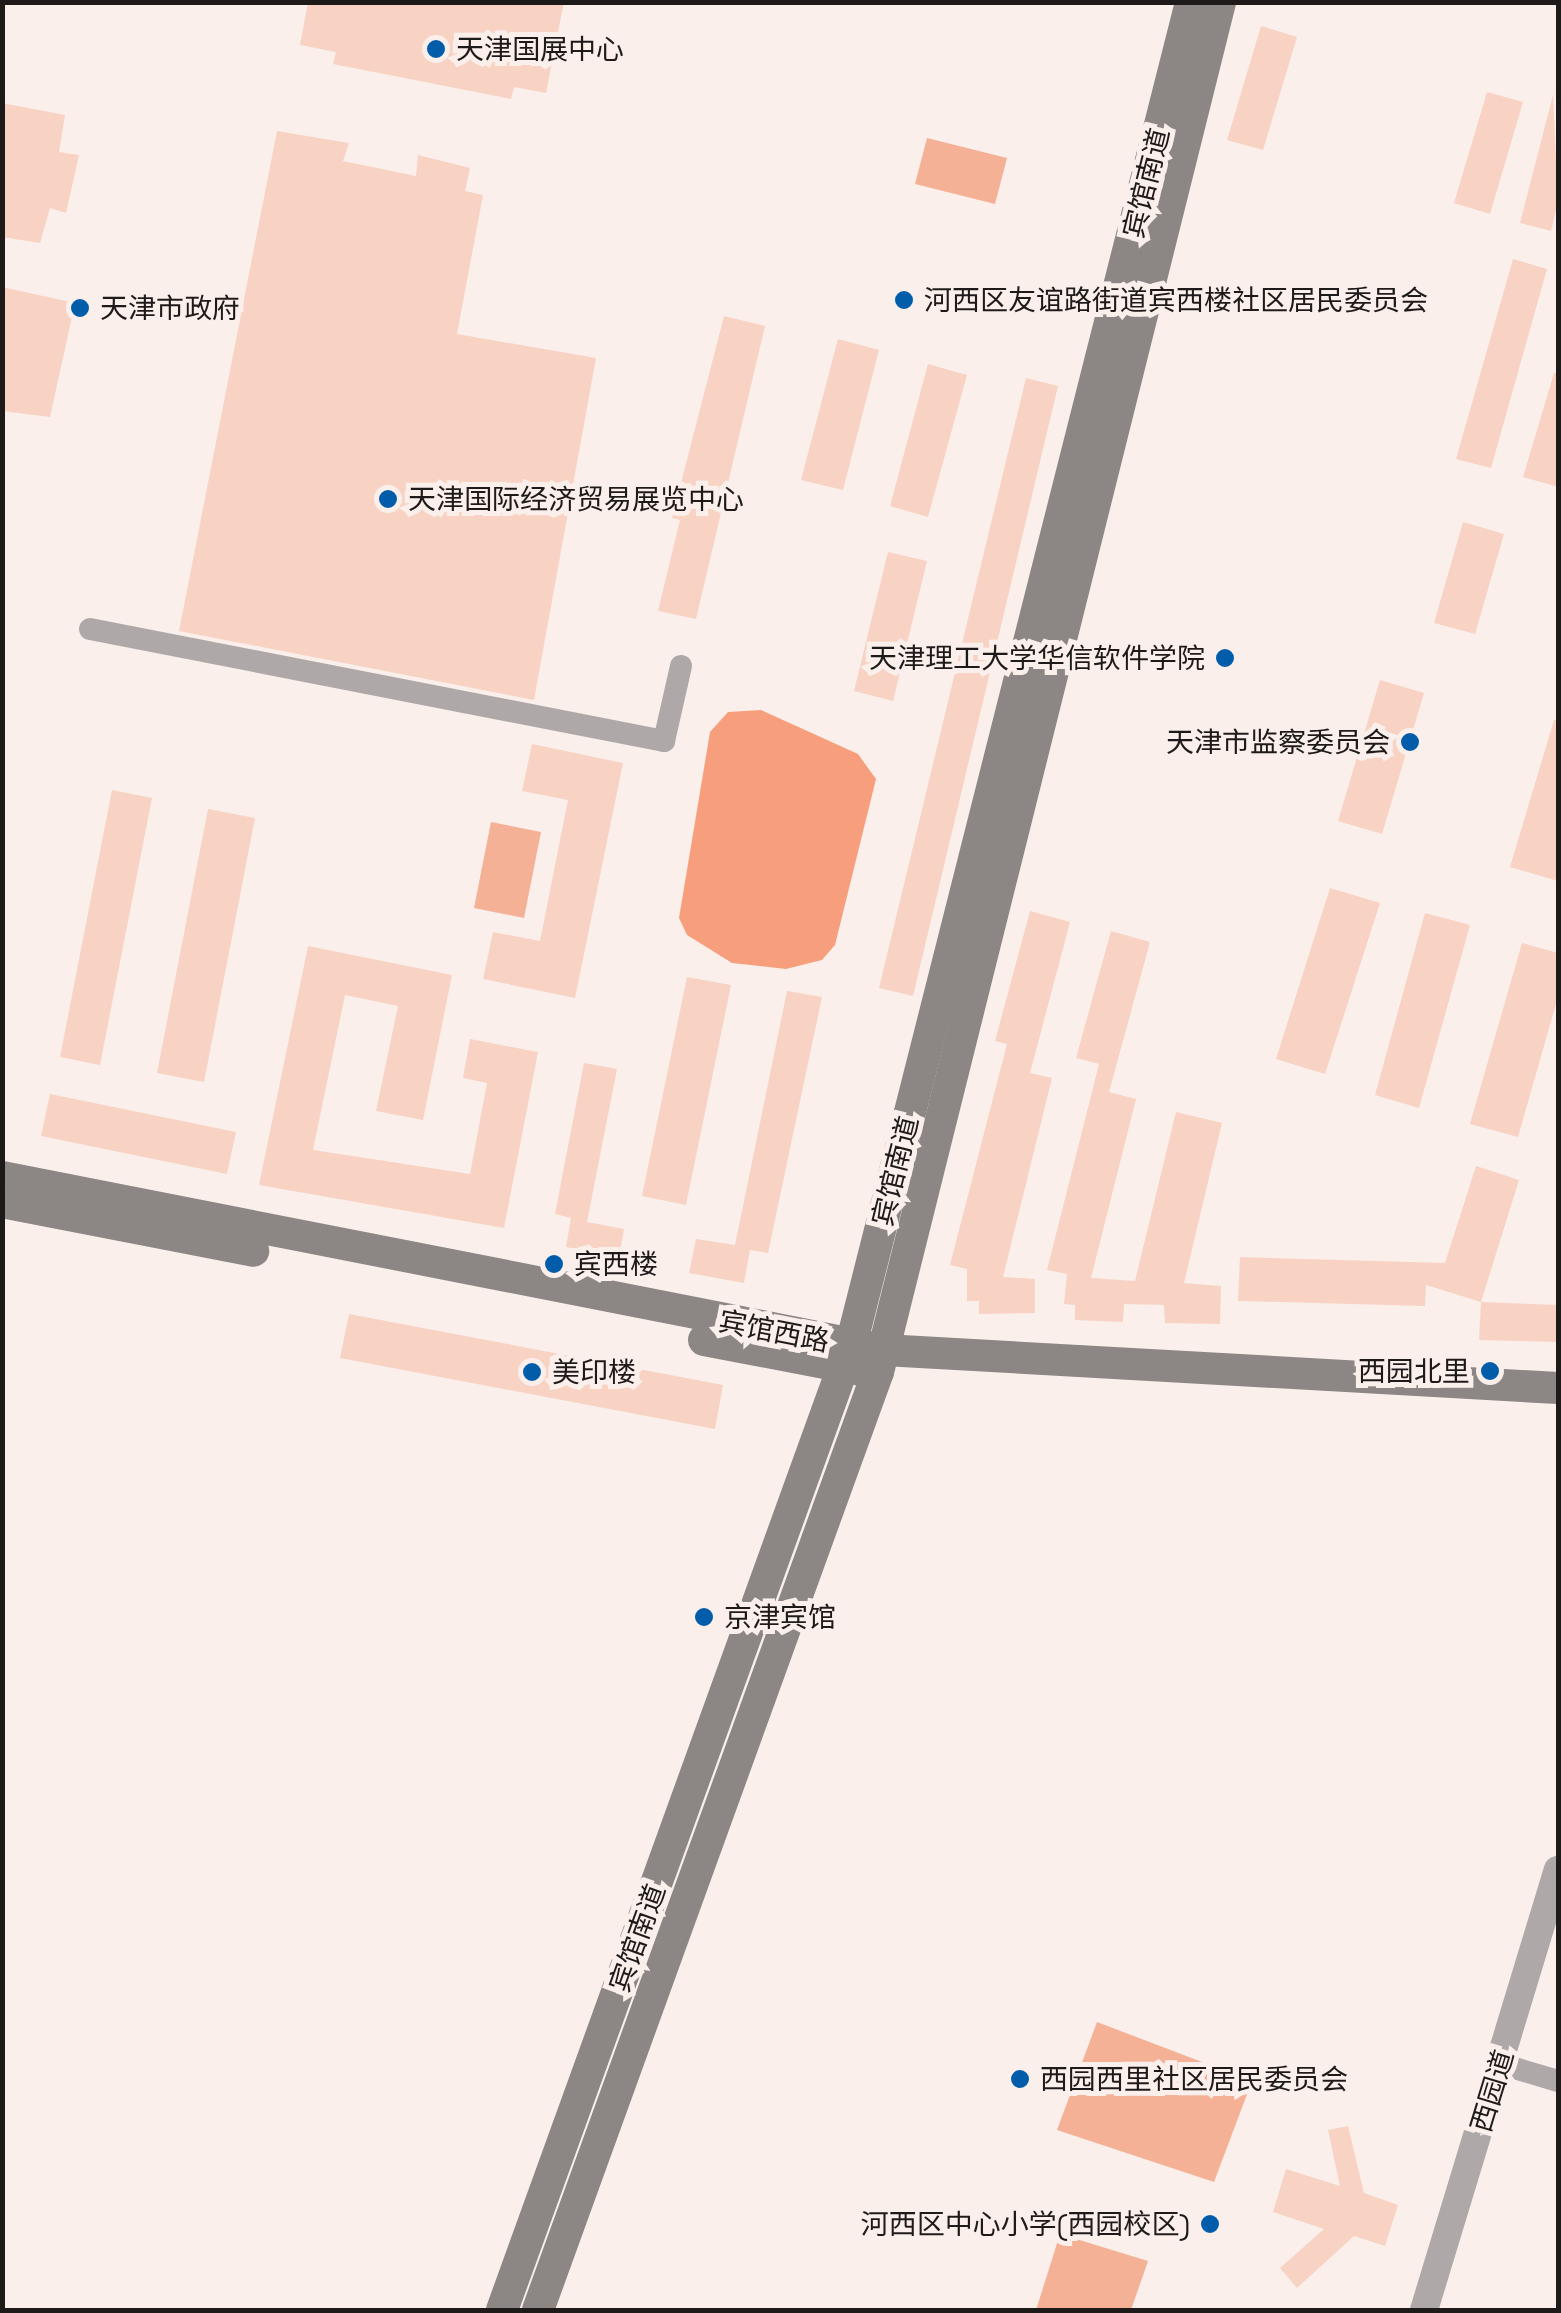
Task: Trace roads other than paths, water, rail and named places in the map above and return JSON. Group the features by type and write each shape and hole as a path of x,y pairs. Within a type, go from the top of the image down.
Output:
{"main road":[{"name":"宾馆南道","path":"502,2310 848,1357 1192,2"},
{"name":"宾馆南道","path":"538,2310 881,1361 1220,2"},
{"name":"宾馆西路","path":"2,1177 848,1357"},
{"name":"宾馆西路","path":"2,1202 848,1357 1558,1408"},
{"name":"宾馆西路","path":"881,1361 1558,1388"}],"street":[{"path":"90,630 664,741 682,666"},
{"name":"西园道","path":"1441,2310 1558,1870"},
{"name":"西园道","path":"1424,2310 1558,1925"},
{"path":"1508,2065 1558,2080"}],"place":[{"name":"天津国展中心","path":"436,49"},
{"name":"河西区友谊路街道宾西楼社区居民委员会","path":"904,300"},
{"name":"天津市政府","path":"80,308"},
{"name":"天津国际经济贸易展览中心","path":"388,499"},
{"name":"天津理工大学华信软件学院","path":"1225,658"},
{"name":"天津市监察委员会","path":"1410,742"},
{"name":"宾西楼","path":"554,1264"},
{"name":"西园北里","path":"1490,1371"},
{"name":"美印楼","path":"532,1372"},
{"name":"京津宾馆","path":"704,1617"},
{"name":"西园西里社区居民委员会","path":"1020,2079"},
{"name":"河西区中心小学(西园校区)","path":"1210,2224"}]}
